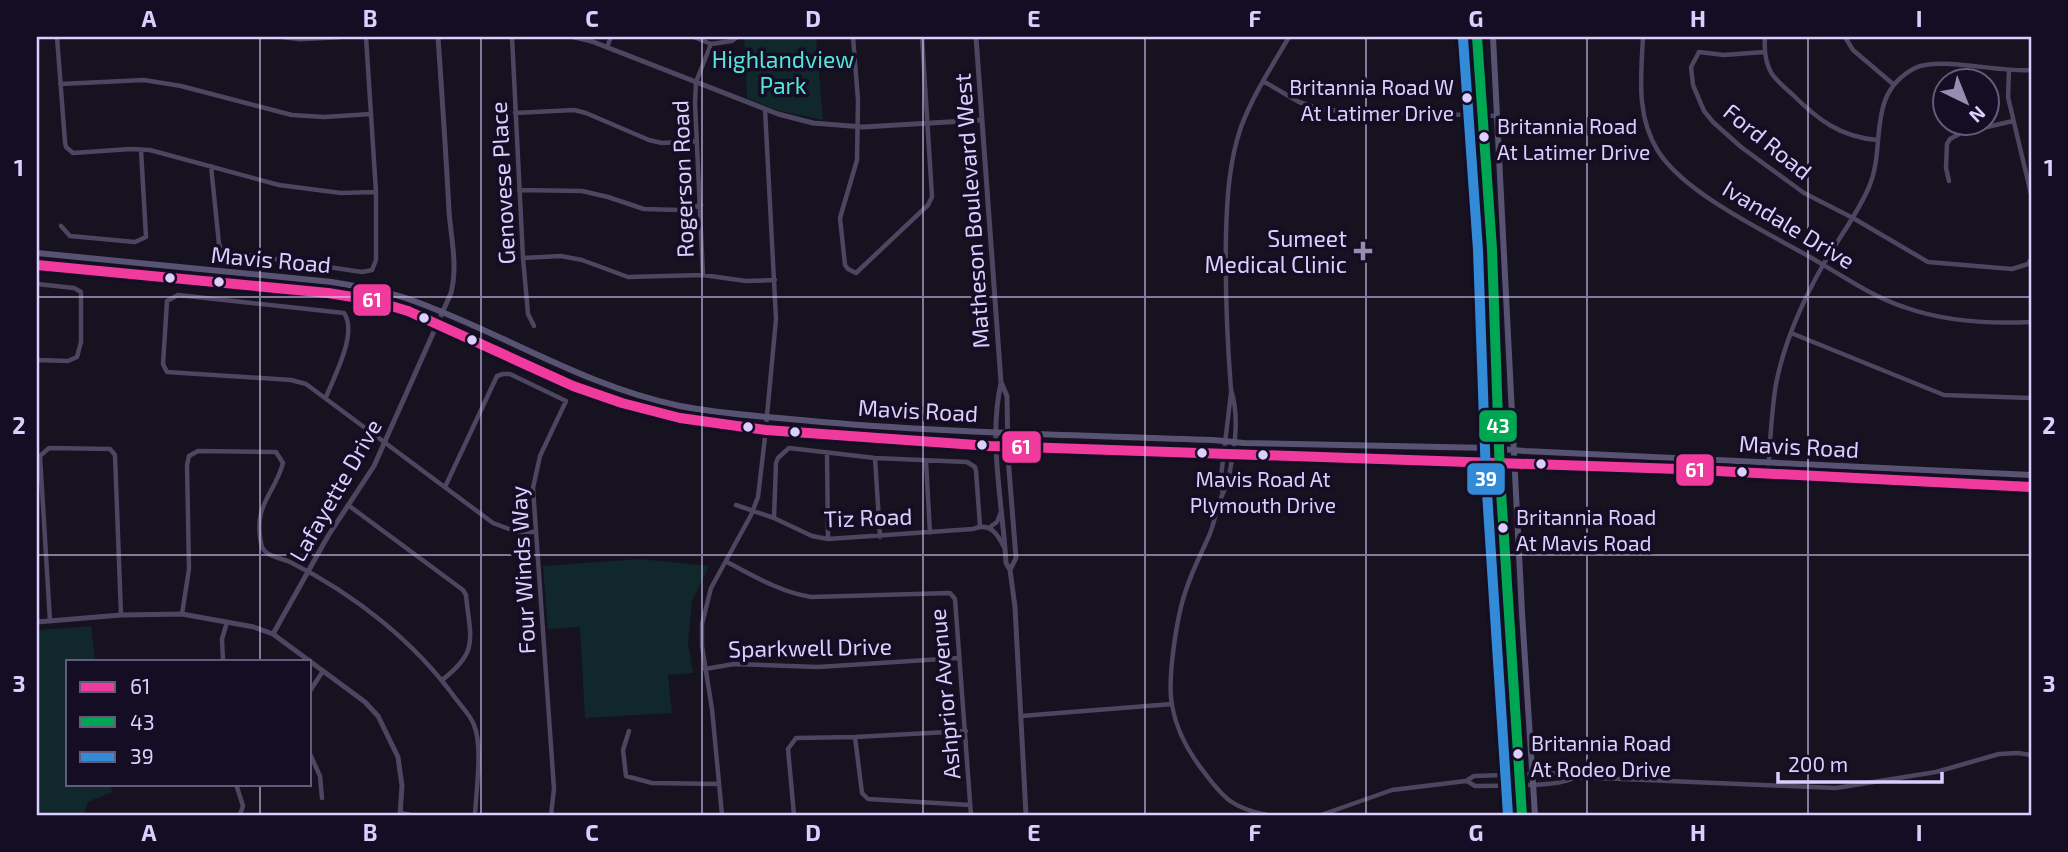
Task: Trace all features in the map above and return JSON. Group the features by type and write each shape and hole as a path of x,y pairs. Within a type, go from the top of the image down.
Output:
{"main road":[{"path":"1477,37 1492,249 1499,463 1526,784 1535,815"},
{"path":"1493,37 1515,464 1526,774 1521,815"},
{"name":"Mavis Road","path":"37,253 332,282 375,289 413,300 581,376 623,391 681,406 767,417 1008,434 1499,449 2031,475"},
{"name":"Mavis Road","path":"37,265 328,293 370,300 439,323 573,386 622,404 680,418 766,430 998,446 1678,469 1989,487 2031,487"},
{"path":"1362,458 1364,444"}],"street":[{"path":"57,37 65,142 71,152 141,150 163,153 293,187 341,193 376,191"},
{"path":"284,37 339,37"},
{"path":"211,166 220,249 225,252 369,272 376,260 376,191 366,37"},
{"name":"Lafayette Drive","path":"273,634 307,572 374,466 451,293 455,271 438,37"},
{"name":"Genovese Place","path":"512,37 523,258 528,314 534,326"},
{"path":"574,37 607,47 765,109 813,123 858,127 982,120"},
{"path":"607,47 611,37"},
{"path":"694,37 711,44 732,41 737,37"},
{"path":"853,37 858,127 856,168 840,222 845,265 856,273 931,201 922,37"},
{"name":"Matheson Boulevard West","path":"976,37 1001,382 997,401 1001,510 1006,563 1010,570 1026,815"},
{"path":"1222,492 1220,485 1231,390 1225,280 1228,187 1240,131 1263,81 1289,37"},
{"name":"Ivandale Drive","path":"1643,37 1641,106 1654,144 1671,169 1689,185 1842,277 1905,308 1942,317 2031,322"},
{"path":"1765,37 1764,52 1772,73 1822,121 1852,136 1877,140"},
{"path":"1845,37 1853,50 1893,84"},
{"path":"696,82 711,44"},
{"name":"Ford Road","path":"1764,52 1724,55 1699,52 1691,67 1697,99 1713,122 1773,172 1804,193 1853,218"},
{"path":"1768,475 1776,384 1791,333 1823,265 1870,185 1885,99 1893,84 1917,67 1938,63 2009,71 2031,70"},
{"path":"2009,71 2008,97 2031,194"},
{"path":"60,84 144,80 181,86 292,115 324,117 371,114"},
{"path":"1263,81 1299,102 1324,110 1497,116"},
{"name":"Rogerson Road","path":"696,82 703,275"},
{"path":"722,815 702,624 711,588 727,562 758,497 776,319 765,109"},
{"path":"515,113 574,110 649,140 662,143 697,141"},
{"path":"1949,181 1946,160 1950,139 1961,133 2014,121"},
{"path":"61,226 70,236 135,242 146,237 141,150"},
{"path":"519,191 582,191 644,209 679,210 702,205"},
{"path":"1853,218 1928,262 2012,269 2028,264 2031,259"},
{"path":"523,258 561,256 582,260 628,277 703,275 746,281 775,280"},
{"path":"37,284 74,288 81,292 77,357 68,361 37,360"},
{"path":"326,397 345,351 348,321 344,313 178,295 167,301 163,364 167,372 296,381 313,387 326,397 385,442 501,527 535,532"},
{"path":"1791,333 1944,395 2031,398"},
{"name":"Four Winds Way","path":"445,486 497,376 510,374 566,401 540,456 534,477 535,532 554,789 551,815"},
{"name":"Matheson Boulevard West","path":"1001,382 1007,396 1016,558 1010,570"},
{"path":"1231,390 1236,404 1227,486 1222,492 1211,533 1190,578 1178,616 1172,704 1179,729 1197,763 1223,797 1246,811 1267,815"},
{"path":"50,621 40,456 49,448 110,449 115,454 121,615"},
{"path":"774,518 778,458 789,448 875,458 967,462 975,467 980,526"},
{"path":"182,614 189,569 189,456 198,451 276,452 283,463 262,504 259,529 261,545 268,555 307,572 398,633 442,680 474,724 476,732 478,763 475,815"},
{"path":"827,453 828,539"},
{"path":"875,458 880,537"},
{"path":"926,461 930,533"},
{"path":"348,505 463,590 466,595 469,652 460,667 442,680"},
{"name":"Tiz Road","path":"736,505 774,518 811,536 828,539 990,527"},
{"path":"1001,510 997,522 990,527 998,534 1005,549"},
{"name":"Ashprior Avenue","path":"727,562 775,587 811,597 950,593 955,599 971,815"},
{"path":"37,622 121,615 182,614 254,627 273,634 308,660"},
{"path":"223,660 222,639 227,622"},
{"name":"Sparkwell Drive","path":"705,669 734,664 818,667 958,658"},
{"path":"312,663 365,702 378,716 389,734 401,771 400,814 411,815"},
{"path":"312,688 323,671"},
{"path":"1021,716 1172,704"},
{"path":"629,731 623,750 626,776 652,783 719,784"},
{"path":"794,815 788,749 792,742 801,737 966,731"},
{"path":"855,737 862,793 868,799 971,805"},
{"path":"1321,815 1392,790 1466,781 1474,776 1566,773 1575,777 1836,788 1936,772 1999,754 2018,752 2031,755"},
{"path":"312,758 320,776 322,798"},
{"path":"1466,781 1475,786 1568,782 1575,777"},
{"path":"237,786 243,806 240,815"}],"green space":[{"name":"Highlandview Park","path":"744,37 816,37 823,120 780,111 747,98"},
{"path":"640,559 709,566 692,601 688,643 693,673 668,675 672,713 585,718 580,627 548,629 543,566"},
{"path":"91,626 95,660 66,660 66,786 110,786 112,792 88,802 84,815 37,815 37,630"}],"transit line":[{"name":"43","path":"1477,37 1492,249 1500,476 1522,815"},
{"name":"39","path":"1463,38 1478,250 1486,477 1508,815"},
{"name":"61","path":"37,265 328,293 371,300 408,311 573,386 622,403 680,418 766,430 990,446 1678,469 2031,487"}],"place":[{"name":"Britannia Road W At Latimer Drive","path":"1467,98"},
{"name":"Britannia Road At Latimer Drive","path":"1484,137"},
{"name":"Sumeet Medical Clinic","path":"1363,251"},
{"name":"Mavis Road At Plymouth Drive","path":"1263,455"},
{"name":"Britannia Road At Mavis Road","path":"1503,528"},
{"name":"Britannia Road At Rodeo Drive","path":"1518,754"}]}
